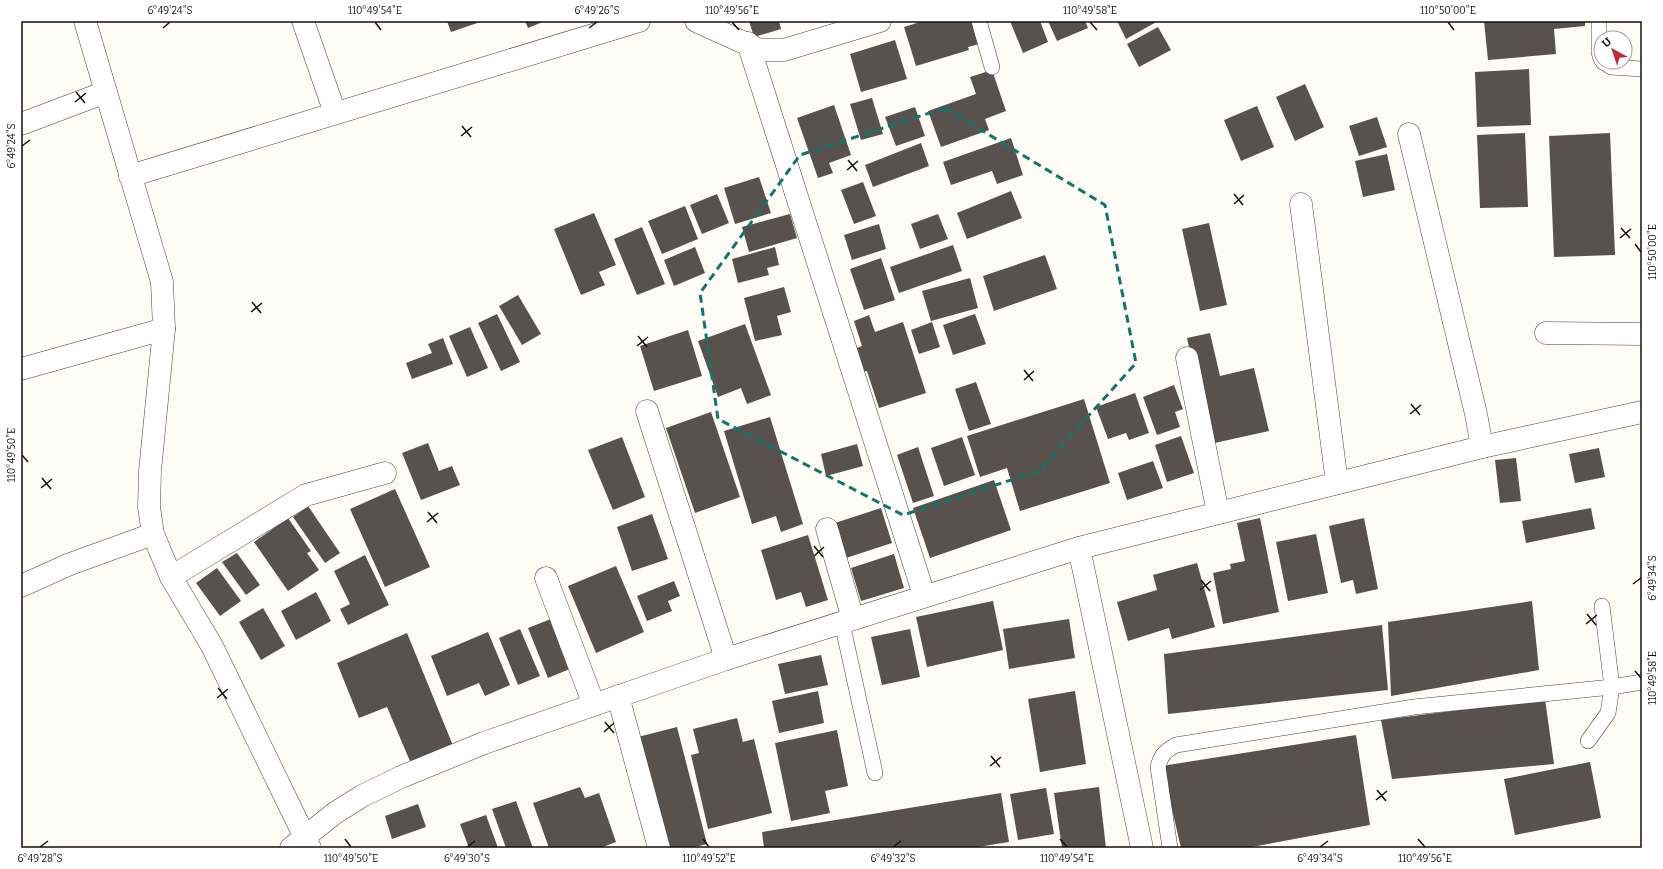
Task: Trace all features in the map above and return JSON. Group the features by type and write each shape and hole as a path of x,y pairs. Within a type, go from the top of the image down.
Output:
{"street":[{"path":"85,21 162,282 164,329 150,471 149,507 153,534 171,577 212,646 302,844 335,813 362,796 401,777 484,743 726,658 847,621 924,595 1079,548 1218,513 1336,474 1482,447 1642,412"},
{"path":"303,21 335,113"},
{"path":"130,176 639,21"},
{"path":"696,21 754,46 784,50 880,21"},
{"path":"754,46 924,595"},
{"path":"21,124 106,92"},
{"path":"1409,134 1476,414 1482,447"},
{"path":"1301,204 1336,474"},
{"path":"21,369 164,329"},
{"path":"1546,332 1642,334"},
{"path":"1187,358 1218,513"},
{"path":"647,411 726,658"},
{"path":"171,577 306,495 385,473"},
{"path":"827,529 847,621"},
{"path":"21,586 70,564 153,534"},
{"path":"1079,548 1142,848"},
{"path":"546,578 594,705"},
{"path":"618,696 659,848"}],"lane":[{"path":"979,21 992,67"},
{"path":"1588,741 1608,714 1612,687 1602,606"},
{"path":"847,621 875,774"},
{"path":"1170,848 1158,767 1161,756 1166,750 1176,745 1414,707 1612,687 1642,682"}],"highlighted area":[{"path":"945,108 1105,205 1136,363 1039,471 903,515 718,419 700,293 800,155"}],"building":[{"path":"447,21 483,21 451,32"},
{"path":"525,21 545,21 528,28"},
{"path":"749,21 779,21 781,29 754,37"},
{"path":"923,21 976,21 983,43 968,47 969,50 916,66 904,27"},
{"path":"1010,21 1040,21 1048,42 1023,53"},
{"path":"1048,21 1085,21 1088,28 1057,41"},
{"path":"1117,21 1158,21 1126,39"},
{"path":"1484,21 1585,21 1585,26 1554,29 1556,54 1488,60"},
{"path":"1158,27 1171,50 1139,67 1127,44"},
{"path":"895,40 907,79 861,92 850,54"},
{"path":"1529,69 1531,125 1477,127 1475,72"},
{"path":"992,70 1006,111 985,119 989,130 941,147 928,111 976,94 970,77"},
{"path":"1305,84 1324,127 1295,141 1276,97"},
{"path":"872,98 883,134 861,140 850,104"},
{"path":"834,105 851,155 829,163 833,173 818,178 797,118"},
{"path":"1257,106 1274,147 1241,161 1224,120"},
{"path":"915,107 925,136 896,146 885,117"},
{"path":"1377,117 1387,147 1359,156 1349,126"},
{"path":"1525,133 1528,207 1480,208 1477,135"},
{"path":"1610,133 1615,255 1554,257 1549,136"},
{"path":"1011,138 1023,175 997,184 992,171 951,185 943,162"},
{"path":"921,143 929,166 873,187 865,165"},
{"path":"1387,154 1395,190 1363,197 1355,161"},
{"path":"759,177 771,213 735,224 724,188"},
{"path":"863,182 876,216 854,224 841,190"},
{"path":"1011,191 1022,218 967,239 957,213"},
{"path":"717,194 729,223 702,234 690,205"},
{"path":"685,206 698,239 662,254 648,221"},
{"path":"594,213 616,265 599,272 605,285 581,295 554,229"},
{"path":"790,214 797,238 749,252 742,227"},
{"path":"938,214 948,239 920,249 911,224"},
{"path":"1209,223 1227,305 1200,311 1182,229"},
{"path":"879,224 886,249 852,260 844,235"},
{"path":"642,227 665,284 637,295 614,239"},
{"path":"953,245 962,271 899,293 890,267"},
{"path":"695,247 705,273 674,286 664,260"},
{"path":"775,247 779,265 767,268 769,275 738,283 732,259"},
{"path":"1045,255 1057,289 994,311 983,276"},
{"path":"881,258 895,300 864,310 850,269"},
{"path":"970,278 978,308 931,321 922,291"},
{"path":"784,287 791,312 777,316 782,335 755,341 744,298"},
{"path":"518,295 541,334 522,345 499,306"},
{"path":"497,314 520,362 501,371 478,323"},
{"path":"975,314 986,344 953,355 943,325"},
{"path":"869,315 875,332 903,322 926,393 879,408 867,371 861,372 854,349 862,346 854,321"},
{"path":"932,322 940,347 919,354 911,330"},
{"path":"745,324 771,395 747,404 741,388 718,397 698,341"},
{"path":"470,327 488,368 467,377 449,336"},
{"path":"688,330 702,376 654,391 640,346"},
{"path":"1210,333 1220,376 1254,368 1269,431 1210,444 1187,338"},
{"path":"443,338 453,364 412,379 406,363 432,353 428,344"},
{"path":"976,382 991,424 969,431 955,389"},
{"path":"1174,385 1183,409 1175,412 1180,427 1157,435 1143,397"},
{"path":"1135,393 1149,433 1129,440 1126,433 1108,439 1096,407"},
{"path":"1084,399 1110,483 1020,511 1007,468 980,477 967,436"},
{"path":"711,412 740,497 695,513 666,428"},
{"path":"770,417 803,524 781,532 776,516 752,524 724,431"},
{"path":"1181,436 1194,473 1167,482 1155,445"},
{"path":"622,437 645,497 613,510 588,450"},
{"path":"962,437 975,475 944,486 931,448"},
{"path":"428,443 439,471 452,466 460,485 421,500 402,453"},
{"path":"857,444 863,466 826,476 821,454"},
{"path":"918,447 934,496 913,503 897,455"},
{"path":"1599,448 1605,477 1575,483 1569,454"},
{"path":"1516,458 1521,501 1500,503 1495,460"},
{"path":"1153,461 1163,488 1127,500 1118,473"},
{"path":"994,480 1011,530 930,558 913,508"},
{"path":"395,489 430,567 385,587 350,509"},
{"path":"308,506 340,553 325,563 293,517"},
{"path":"881,508 892,543 846,558 835,523"},
{"path":"1591,508 1595,529 1526,543 1522,521"},
{"path":"652,514 668,559 632,571 617,527"},
{"path":"288,518 311,551 307,553 319,570 288,591 254,542"},
{"path":"1260,518 1279,612 1223,624 1213,573 1231,569 1230,564 1245,561 1237,523"},
{"path":"1364,518 1378,589 1356,594 1353,580 1341,583 1329,526"},
{"path":"1316,534 1328,593 1288,601 1276,542"},
{"path":"808,535 828,600 806,607 801,592 776,600 761,550"},
{"path":"237,553 260,585 246,595 222,562"},
{"path":"894,554 904,588 861,601 851,568"},
{"path":"365,555 389,605 348,625 340,609 350,604 334,571"},
{"path":"1197,563 1215,627 1172,639 1169,628 1128,641 1117,602 1157,590 1153,575"},
{"path":"616,566 644,632 596,653 568,586"},
{"path":"217,568 241,601 220,616 196,583"},
{"path":"674,581 680,596 668,601 672,611 647,621 637,596"},
{"path":"316,592 331,621 296,640 281,611"},
{"path":"993,601 1003,650 927,667 916,617"},
{"path":"1532,601 1539,670 1391,696 1388,622"},
{"path":"263,608 285,646 261,660 239,622"},
{"path":"556,617 577,666 548,678 528,628"},
{"path":"1069,619 1075,658 1009,669 1003,629"},
{"path":"1382,625 1388,690 1168,714 1164,654"},
{"path":"520,629 540,676 518,685 499,638"},
{"path":"910,629 920,677 882,685 871,637"},
{"path":"488,632 510,685 485,696 479,683 447,696 431,656"},
{"path":"407,633 454,748 412,766 387,707 359,718 337,663"},
{"path":"821,655 828,685 785,694 778,664"},
{"path":"818,691 824,723 779,733 772,701"},
{"path":"1075,691 1086,764 1040,772 1028,699"},
{"path":"1545,699 1554,764 1392,779 1381,720"},
{"path":"737,718 743,742 754,739 772,813 708,829 691,755 699,753 693,729"},
{"path":"677,727 707,844 691,848 666,848 638,737"},
{"path":"837,730 848,786 825,791 830,813 791,821 775,743"},
{"path":"1356,735 1370,825 1246,848 1181,848 1162,766"},
{"path":"1590,762 1601,818 1515,835 1504,779"},
{"path":"580,787 585,798 599,793 616,842 600,848 549,848 533,803"},
{"path":"1099,787 1106,848 1062,848 1054,793"},
{"path":"1046,788 1054,834 1018,840 1010,794"},
{"path":"1001,793 1009,842 971,848 764,848 762,832"},
{"path":"516,801 533,848 506,848 492,809"},
{"path":"418,804 426,827 392,839 385,816"},
{"path":"486,815 498,848 469,848 460,824"}]}
